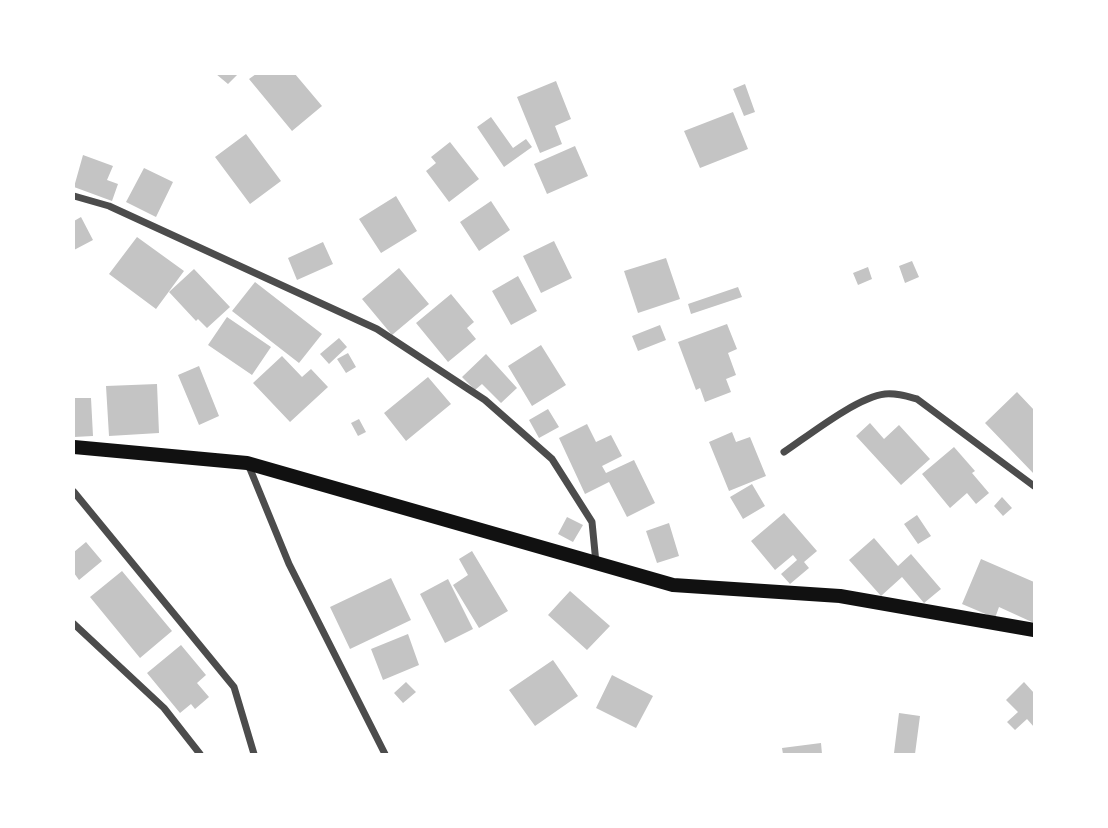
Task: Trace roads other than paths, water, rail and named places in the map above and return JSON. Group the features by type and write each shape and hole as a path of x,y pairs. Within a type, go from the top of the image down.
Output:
{"main road":[{"path":"74,447 247,463 673,585 840,596 1034,630"}],"street":[{"path":"74,196 110,206 377,329 485,400 552,459 592,522 596,563"},
{"path":"784,452 857,404 881,394 899,393 917,399 1034,486"},
{"path":"247,463 289,564 385,754"},
{"path":"74,492 234,687 254,754"},
{"path":"74,624 164,708 200,754"}]}
